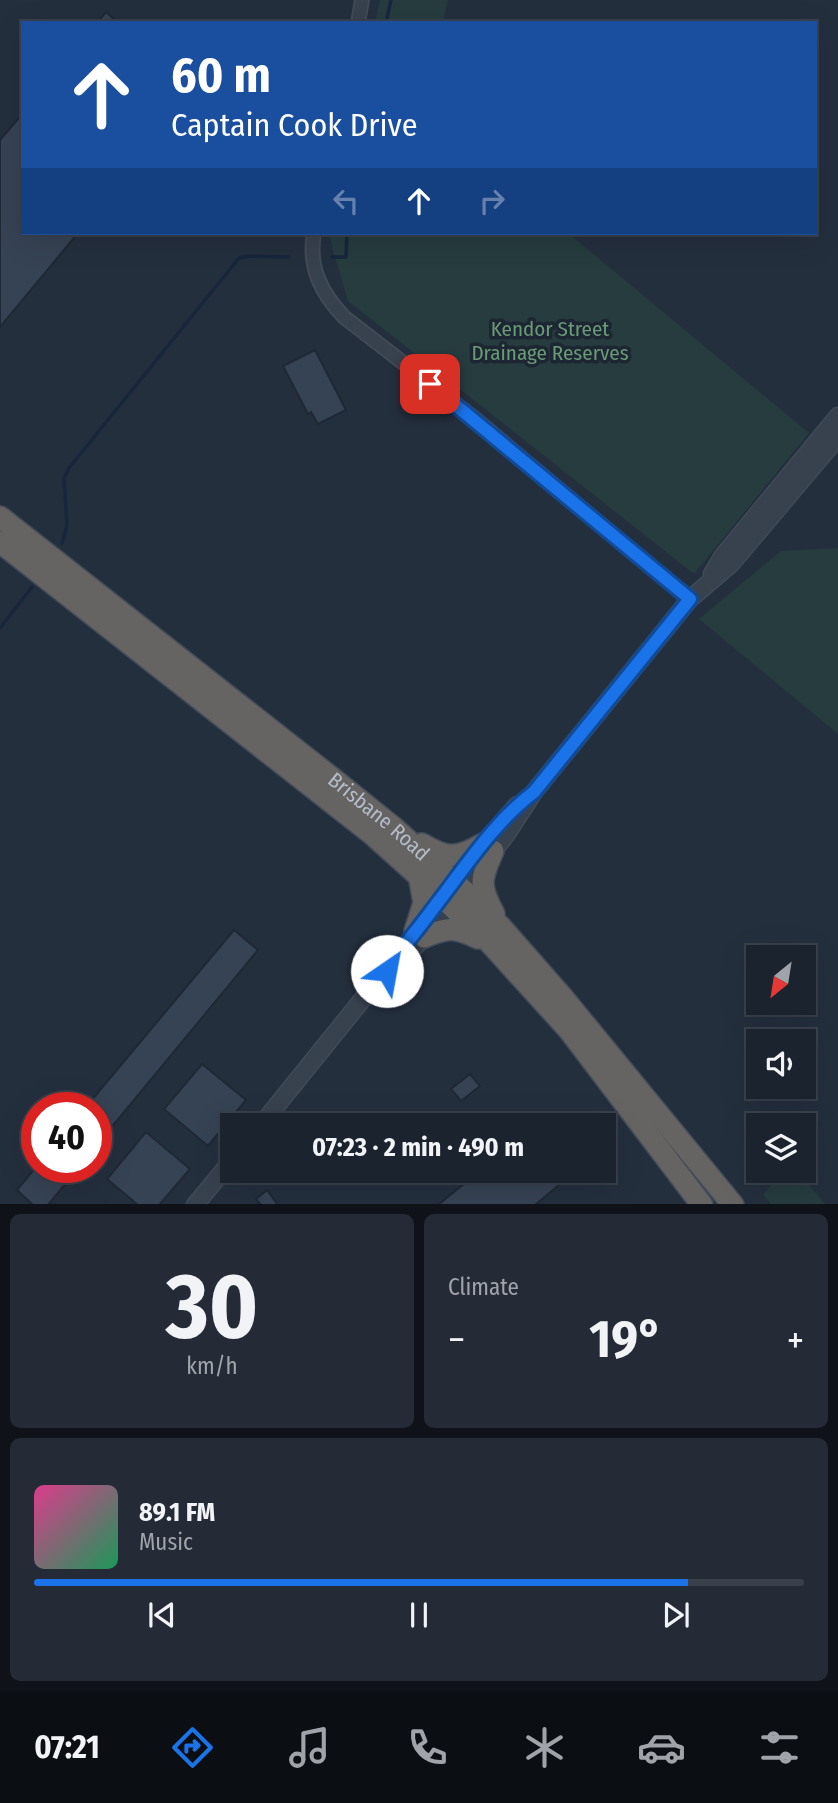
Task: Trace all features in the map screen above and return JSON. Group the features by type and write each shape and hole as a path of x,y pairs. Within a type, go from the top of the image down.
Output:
{"highway":[{"name":"Brisbane Road","path":"0,517 393,827 452,893 573,1009 732,1204"},
{"name":"Brisbane Road","path":"0,542 351,818 419,875 452,893"},
{"path":"393,827 445,856 488,848 482,883 495,935 454,928 420,934 424,903 419,875"},
{"name":"Brisbane Road","path":"495,935 701,1204"}],"street":[{"path":"358,21 362,0"},
{"path":"314,235 313,265 318,284 344,317 472,417 690,599"},
{"path":"708,583 722,557 838,416"},
{"path":"271,1113 420,934 488,848 516,805 534,792 690,599 731,564 838,437"},
{"path":"196,1204 220,1175"}],"green space":[{"path":"380,0 448,0 443,21 375,21"},
{"name":"Kendor Street Drainage Reserves","path":"329,235 570,235 809,433 694,574 348,301"},
{"path":"838,548 838,734 699,619 781,551"},
{"path":"773,1183 807,1183 825,1204 771,1204 763,1195"}],"building":[{"path":"106,12 116,21 99,21"},
{"path":"21,115 21,235 76,235 0,327 0,140"},
{"path":"315,350 346,410 318,424 311,412 308,414 283,366"},
{"path":"234,930 258,950 112,1127 112,1092 98,1092"},
{"path":"202,1064 246,1100 235,1113 220,1113 220,1131 208,1146 164,1109"},
{"path":"470,1074 480,1086 461,1101 451,1089"},
{"path":"146,1132 190,1169 160,1204 137,1204 112,1183 112,1173"},
{"path":"23,1183 66,1183 49,1204 32,1204 17,1190"},
{"path":"465,1183 561,1183 536,1204 439,1204"},
{"path":"267,1190 277,1204 260,1204 256,1199"}],"waterway":[{"path":"386,21 391,0"},
{"path":"332,257 346,257 347,235"},
{"path":"62,543 67,525 64,478 69,468 239,258 288,257"},
{"path":"0,628 32,587"}],"route":[{"path":"387,971 459,872 516,805 534,792 690,599 430,384"}]}
